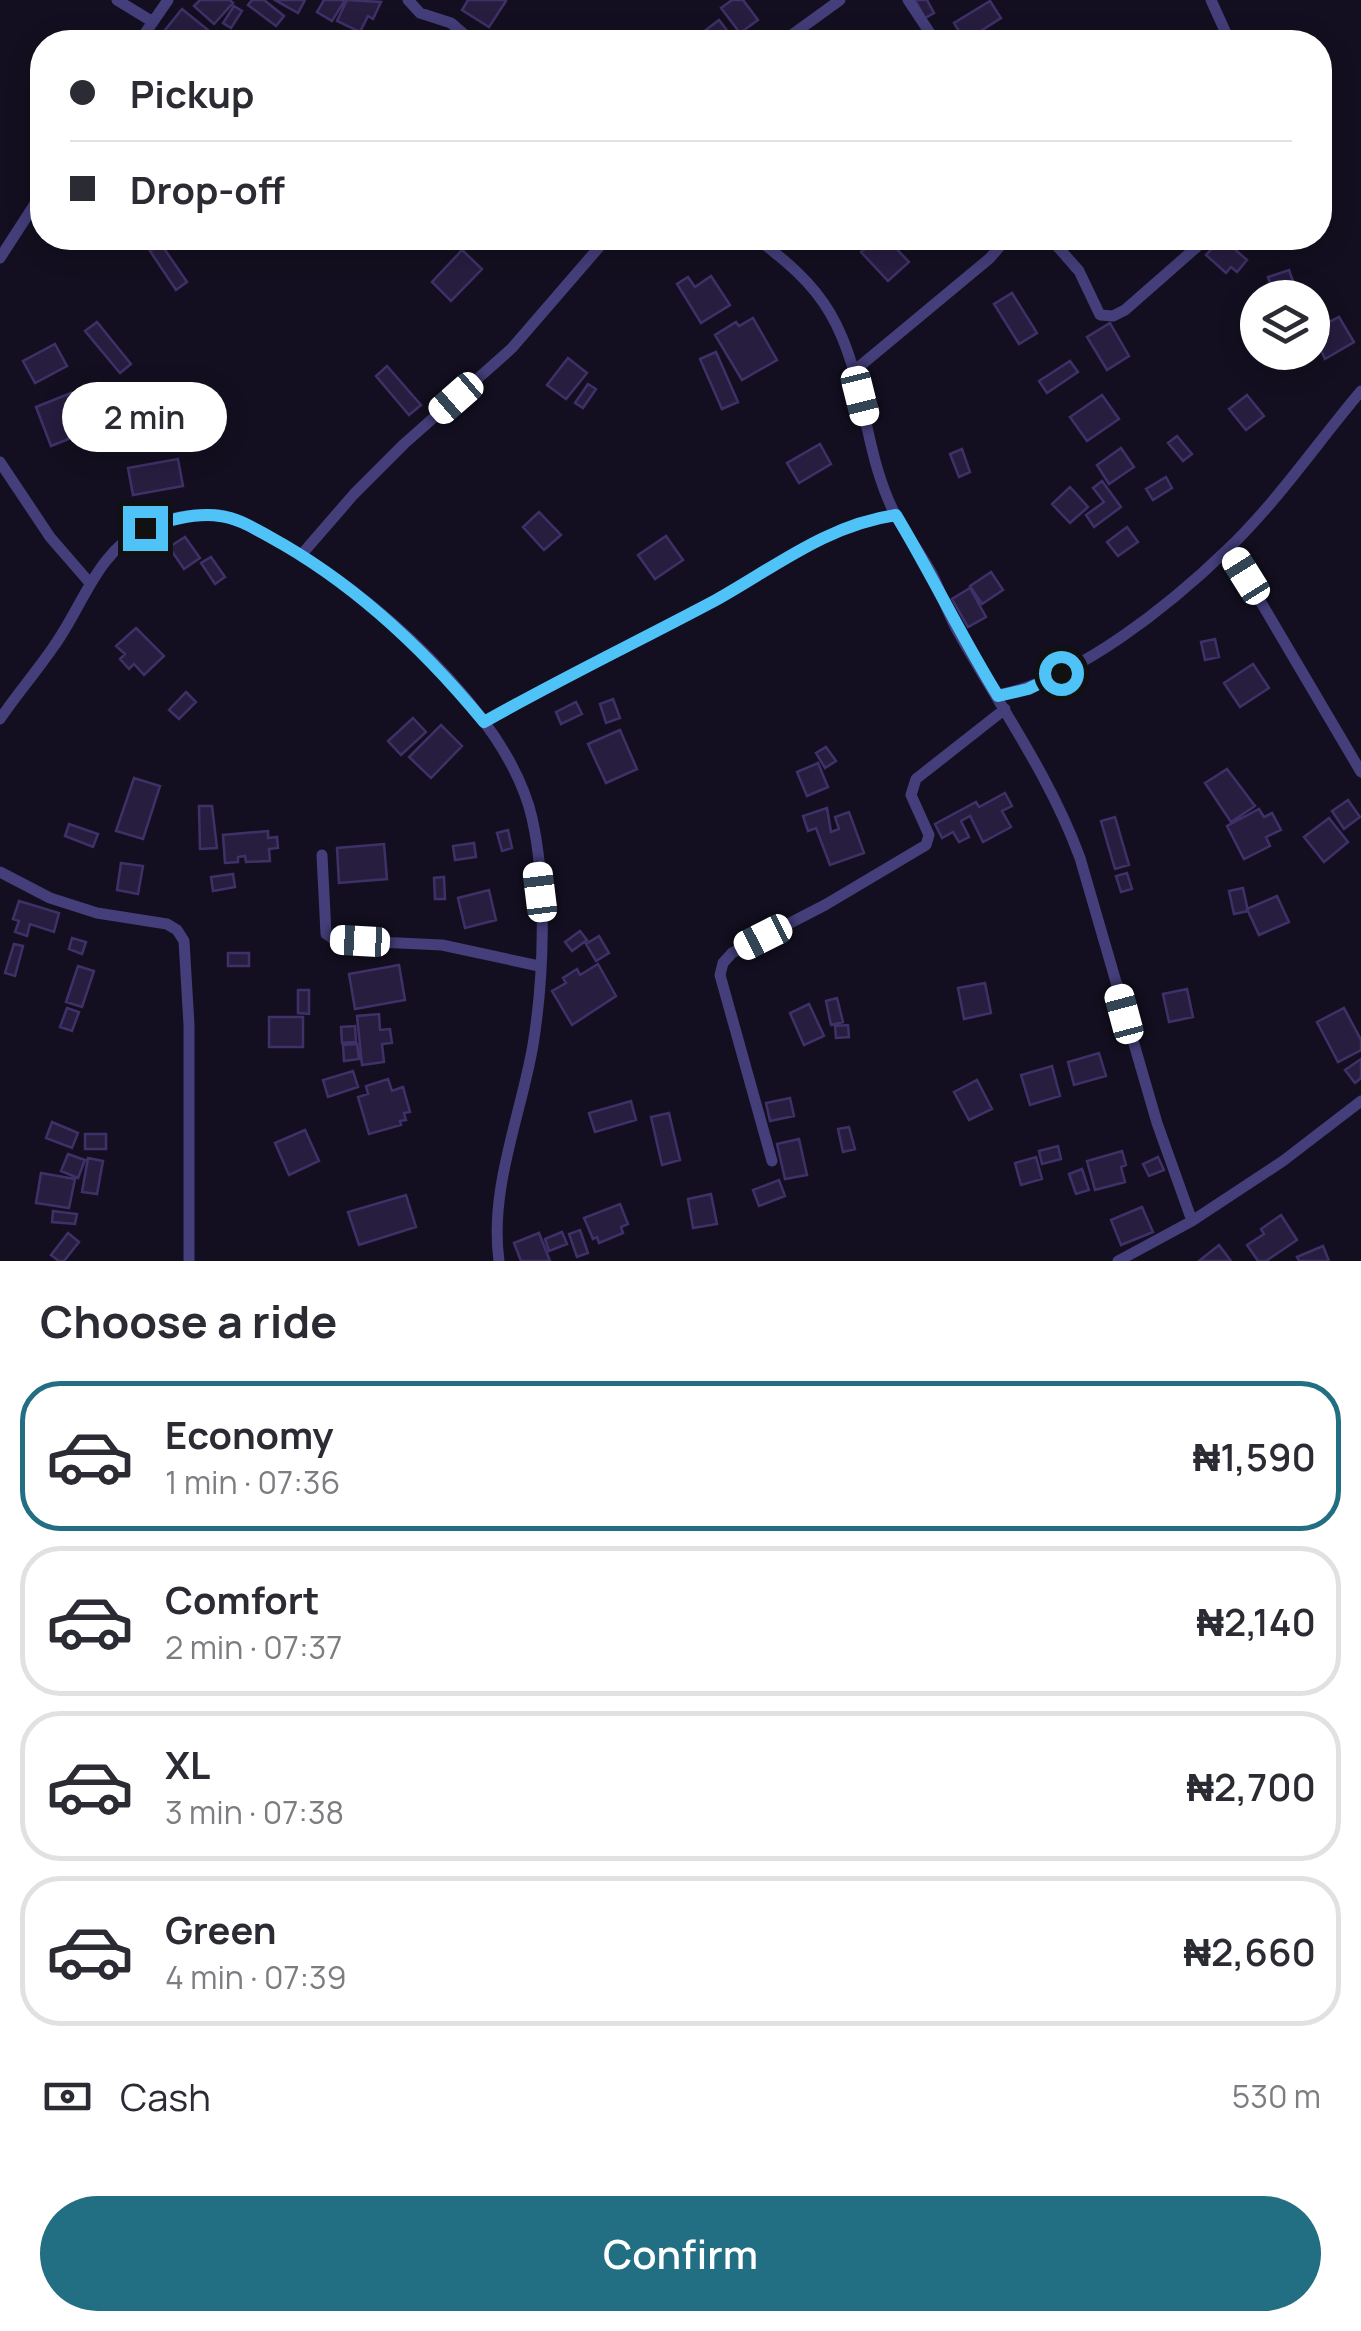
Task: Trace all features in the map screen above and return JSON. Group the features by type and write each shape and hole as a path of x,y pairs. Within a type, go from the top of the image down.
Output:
{"street":[{"path":"116,0 152,22"},
{"path":"147,30 168,0"},
{"path":"408,0 420,13 459,30"},
{"path":"799,30 840,0"},
{"path":"908,0 928,30"},
{"path":"1211,0 1225,30"},
{"path":"0,258 30,211"},
{"path":"302,554 391,456 512,348 597,250"},
{"path":"772,250 816,292 832,316 854,371 882,485 956,628 1006,709 1068,824 1157,1123 1192,1221"},
{"path":"854,371 997,250"},
{"path":"1061,250 1079,271 1100,315 1113,316 1193,250"},
{"path":"998,696 1028,689 1108,645 1229,548 1361,391"},
{"path":"0,462 50,537 89,582"},
{"path":"484,722 838,530 868,519 896,515"},
{"path":"0,719 56,644 89,582 108,557 145,528 193,516 221,516 246,524 302,554 383,616 444,673 484,722 520,783 532,818 540,892 540,966 533,1043 499,1205 499,1261"},
{"path":"1229,548 1361,772"},
{"path":"772,1161 720,975 723,962 732,953 825,905 926,844 929,835 912,795 916,779 1006,709"},
{"path":"322,854 324,922 326,934 336,940 442,945 540,966"},
{"path":"0,872 50,898 97,912 167,924 177,930 184,942 189,1024 189,1261"},
{"path":"1118,1261 1192,1221 1284,1161 1361,1101"}],"building":[{"path":"200,0 233,3 214,24 194,6"},
{"path":"252,0 264,0 284,16 276,26 248,5"},
{"path":"275,0 305,0 298,13"},
{"path":"324,0 345,0 332,21 317,12"},
{"path":"347,0 381,2 373,19 368,16 361,30 337,21"},
{"path":"468,0 506,1 489,27 462,10"},
{"path":"732,0 743,0 758,20 738,30 721,8"},
{"path":"915,0 927,0 934,13 925,18"},
{"path":"990,1 1001,18 982,30 958,30 954,23"},
{"path":"234,6 242,11 231,28 223,23"},
{"path":"182,9 208,30 165,30"},
{"path":"719,20 727,30 706,30"},
{"path":"165,250 187,282 176,290 150,251"},
{"path":"462,250 482,269 451,301 432,282"},
{"path":"898,250 909,262 888,281 861,252"},
{"path":"1211,250 1236,250 1247,260 1237,272 1231,267 1226,273 1206,255"},
{"path":"1289,270 1293,280 1269,280 1268,277"},
{"path":"711,276 730,305 701,323 677,284 688,277 695,287"},
{"path":"1012,293 1037,333 1019,344 994,304"},
{"path":"1339,317 1354,342 1330,356 1330,322"},
{"path":"753,318 777,360 742,380 715,335 736,322 739,326"},
{"path":"97,322 131,364 120,373 85,331"},
{"path":"1110,323 1129,356 1107,370 1087,337"},
{"path":"55,344 67,366 35,383 23,361"},
{"path":"716,352 738,402 722,409 700,359"},
{"path":"568,358 587,373 566,399 547,385"},
{"path":"1070,361 1078,372 1047,393 1039,381"},
{"path":"387,366 421,405 409,415 376,376"},
{"path":"588,384 596,389 583,408 575,403"},
{"path":"71,393 86,432 51,446 36,407"},
{"path":"135,393 144,411 128,419 119,401"},
{"path":"1102,395 1119,419 1087,441 1070,417"},
{"path":"1247,395 1264,416 1246,430 1229,409"},
{"path":"1177,436 1192,454 1183,461 1168,443"},
{"path":"820,444 831,464 799,483 787,463"},
{"path":"1121,448 1134,467 1109,484 1097,465"},
{"path":"962,449 970,472 959,477 950,454"},
{"path":"178,459 183,486 133,495 128,468"},
{"path":"1166,477 1172,488 1153,500 1146,489"},
{"path":"1102,481 1121,507 1094,527 1086,515 1104,502 1093,488"},
{"path":"1070,487 1088,507 1070,523 1052,504"},
{"path":"539,512 561,535 544,550 523,527"},
{"path":"1127,527 1138,542 1118,556 1107,542"},
{"path":"666,536 683,560 655,579 638,555"},
{"path":"185,537 200,558 184,569 169,547"},
{"path":"211,557 225,577 215,584 201,563"},
{"path":"991,572 1003,590 982,604 970,586"},
{"path":"970,588 986,617 968,627 952,599"},
{"path":"136,628 164,656 144,675 134,664 129,669 120,659 125,654 116,646"},
{"path":"1215,639 1219,657 1205,660 1201,642"},
{"path":"1253,664 1269,688 1240,707 1224,683"},
{"path":"186,692 196,702 179,719 169,710"},
{"path":"613,699 620,718 606,723 600,704"},
{"path":"576,702 582,714 561,724 556,712"},
{"path":"413,718 426,732 401,755 388,741"},
{"path":"441,725 462,746 431,778 409,757"},
{"path":"620,730 637,769 606,783 588,744"},
{"path":"826,747 836,761 825,768 816,753"},
{"path":"818,763 828,787 807,796 797,772"},
{"path":"1227,769 1255,806 1231,822 1205,783"},
{"path":"134,778 160,786 143,839 116,831"},
{"path":"1005,793 1012,806 1002,811 1011,827 983,842 970,816 961,821 969,837 959,842 953,832 942,838 935,824 976,802 979,807"},
{"path":"1348,800 1360,817 1344,829 1332,811"},
{"path":"199,806 212,806 217,848 200,849"},
{"path":"827,808 831,832 839,829 835,817 849,812 864,853 830,865 816,828 808,831 803,816"},
{"path":"1259,809 1264,817 1272,813 1281,830 1266,837 1270,846 1244,859 1227,826"},
{"path":"1115,817 1129,865 1115,869 1101,821"},
{"path":"1329,818 1348,842 1324,862 1304,837"},
{"path":"69,824 98,834 93,847 65,836"},
{"path":"508,830 512,848 502,851 497,833"},
{"path":"268,831 268,838 277,837 278,848 269,849 270,861 246,862 245,856 238,857 238,862 225,863 223,835"},
{"path":"474,843 476,857 455,860 453,846"},
{"path":"384,844 387,879 339,883 337,848"},
{"path":"121,863 143,866 138,894 117,890"},
{"path":"1127,873 1132,889 1121,892 1116,876"},
{"path":"233,874 235,887 213,891 211,877"},
{"path":"444,877 445,899 435,899 434,878"},
{"path":"1243,888 1248,911 1234,914 1229,891"},
{"path":"489,890 496,920 465,928 458,898"},
{"path":"1277,896 1289,922 1259,935 1247,909"},
{"path":"19,901 59,913 54,932 30,924 27,936 15,932 19,921 13,919"},
{"path":"580,931 587,940 572,951 565,942"},
{"path":"599,936 609,953 596,961 586,944"},
{"path":"72,938 86,942 82,954 69,949"},
{"path":"14,944 23,946 15,976 5,973"},
{"path":"228,953 249,953 249,966 228,966"},
{"path":"598,964 616,996 572,1025 552,991 566,983 563,978 577,969 580,975"},
{"path":"399,965 405,1000 355,1009 349,974"},
{"path":"78,966 94,971 82,1007 66,1002"},
{"path":"985,983 991,1013 964,1019 958,988"},
{"path":"1187,989 1193,1017 1169,1022 1163,994"},
{"path":"298,990 309,990 309,1014 298,1013"},
{"path":"837,998 843,1022 831,1025 826,1001"},
{"path":"809,1004 824,1036 804,1045 790,1013"},
{"path":"67,1008 79,1012 72,1031 60,1027"},
{"path":"1344,1008 1361,1040 1361,1050 1338,1062 1317,1022"},
{"path":"379,1014 380,1030 390,1029 392,1043 382,1044 384,1062 362,1065 357,1016"},
{"path":"269,1017 303,1017 303,1047 269,1047"},
{"path":"848,1025 849,1037 836,1038 835,1026"},
{"path":"355,1026 356,1042 342,1043 341,1027"},
{"path":"357,1044 359,1059 344,1061 343,1045"},
{"path":"1099,1053 1106,1076 1074,1085 1068,1062"},
{"path":"1361,1059 1361,1078 1355,1083 1345,1070"},
{"path":"1052,1066 1060,1096 1030,1105 1021,1075"},
{"path":"353,1071 358,1087 328,1097 323,1080"},
{"path":"388,1079 392,1091 403,1087 410,1112 404,1113 406,1120 400,1121 401,1125 369,1134 358,1097 368,1094 366,1086"},
{"path":"977,1080 992,1109 969,1120 954,1092"},
{"path":"790,1098 794,1116 770,1121 766,1103"},
{"path":"631,1101 636,1120 595,1132 589,1113"},
{"path":"669,1113 680,1160 662,1165 651,1117"},
{"path":"52,1122 78,1133 72,1148 46,1138"},
{"path":"849,1127 855,1149 843,1152 838,1129"},
{"path":"305,1130 319,1161 289,1175 275,1143"},
{"path":"85,1134 106,1134 106,1149 85,1149"},
{"path":"799,1139 807,1175 785,1179 777,1144"},
{"path":"1058,1146 1061,1159 1042,1164 1039,1151"},
{"path":"1122,1151 1125,1182 1095,1190 1087,1161"},
{"path":"68,1154 85,1160 78,1178 61,1171"},
{"path":"1036,1157 1042,1179 1021,1185 1015,1163"},
{"path":"1158,1157 1164,1170 1149,1176 1143,1164"},
{"path":"88,1158 103,1161 97,1194 82,1192"},
{"path":"1082,1169 1089,1190 1076,1194 1069,1174"},
{"path":"41,1173 75,1179 69,1208 36,1203"},
{"path":"779,1180 785,1196 759,1206 753,1190"},
{"path":"711,1194 717,1224 693,1228 688,1199"},
{"path":"406,1195 416,1227 359,1245 348,1212"},
{"path":"620,1204 628,1224 621,1227 623,1233 599,1243 597,1237 593,1239 584,1218"},
{"path":"1142,1207 1153,1232 1121,1245 1111,1220"},
{"path":"53,1211 77,1214 75,1224 52,1222"},
{"path":"1281,1215 1297,1240 1266,1261 1258,1261 1247,1245"},
{"path":"580,1230 588,1253 577,1257 569,1234"},
{"path":"562,1232 567,1244 549,1251 545,1239"},
{"path":"68,1233 79,1242 64,1261 59,1261 51,1255"},
{"path":"539,1233 550,1261 521,1261 514,1243"},
{"path":"1219,1245 1231,1261 1199,1261"},
{"path":"1323,1246 1329,1261 1299,1261 1297,1257"}],"route":[{"path":"145,528 167,520 221,516 246,524 302,554 418,648 484,722 838,530 868,519 896,515 932,576 956,628 998,696 1028,689 1061,673"}]}
